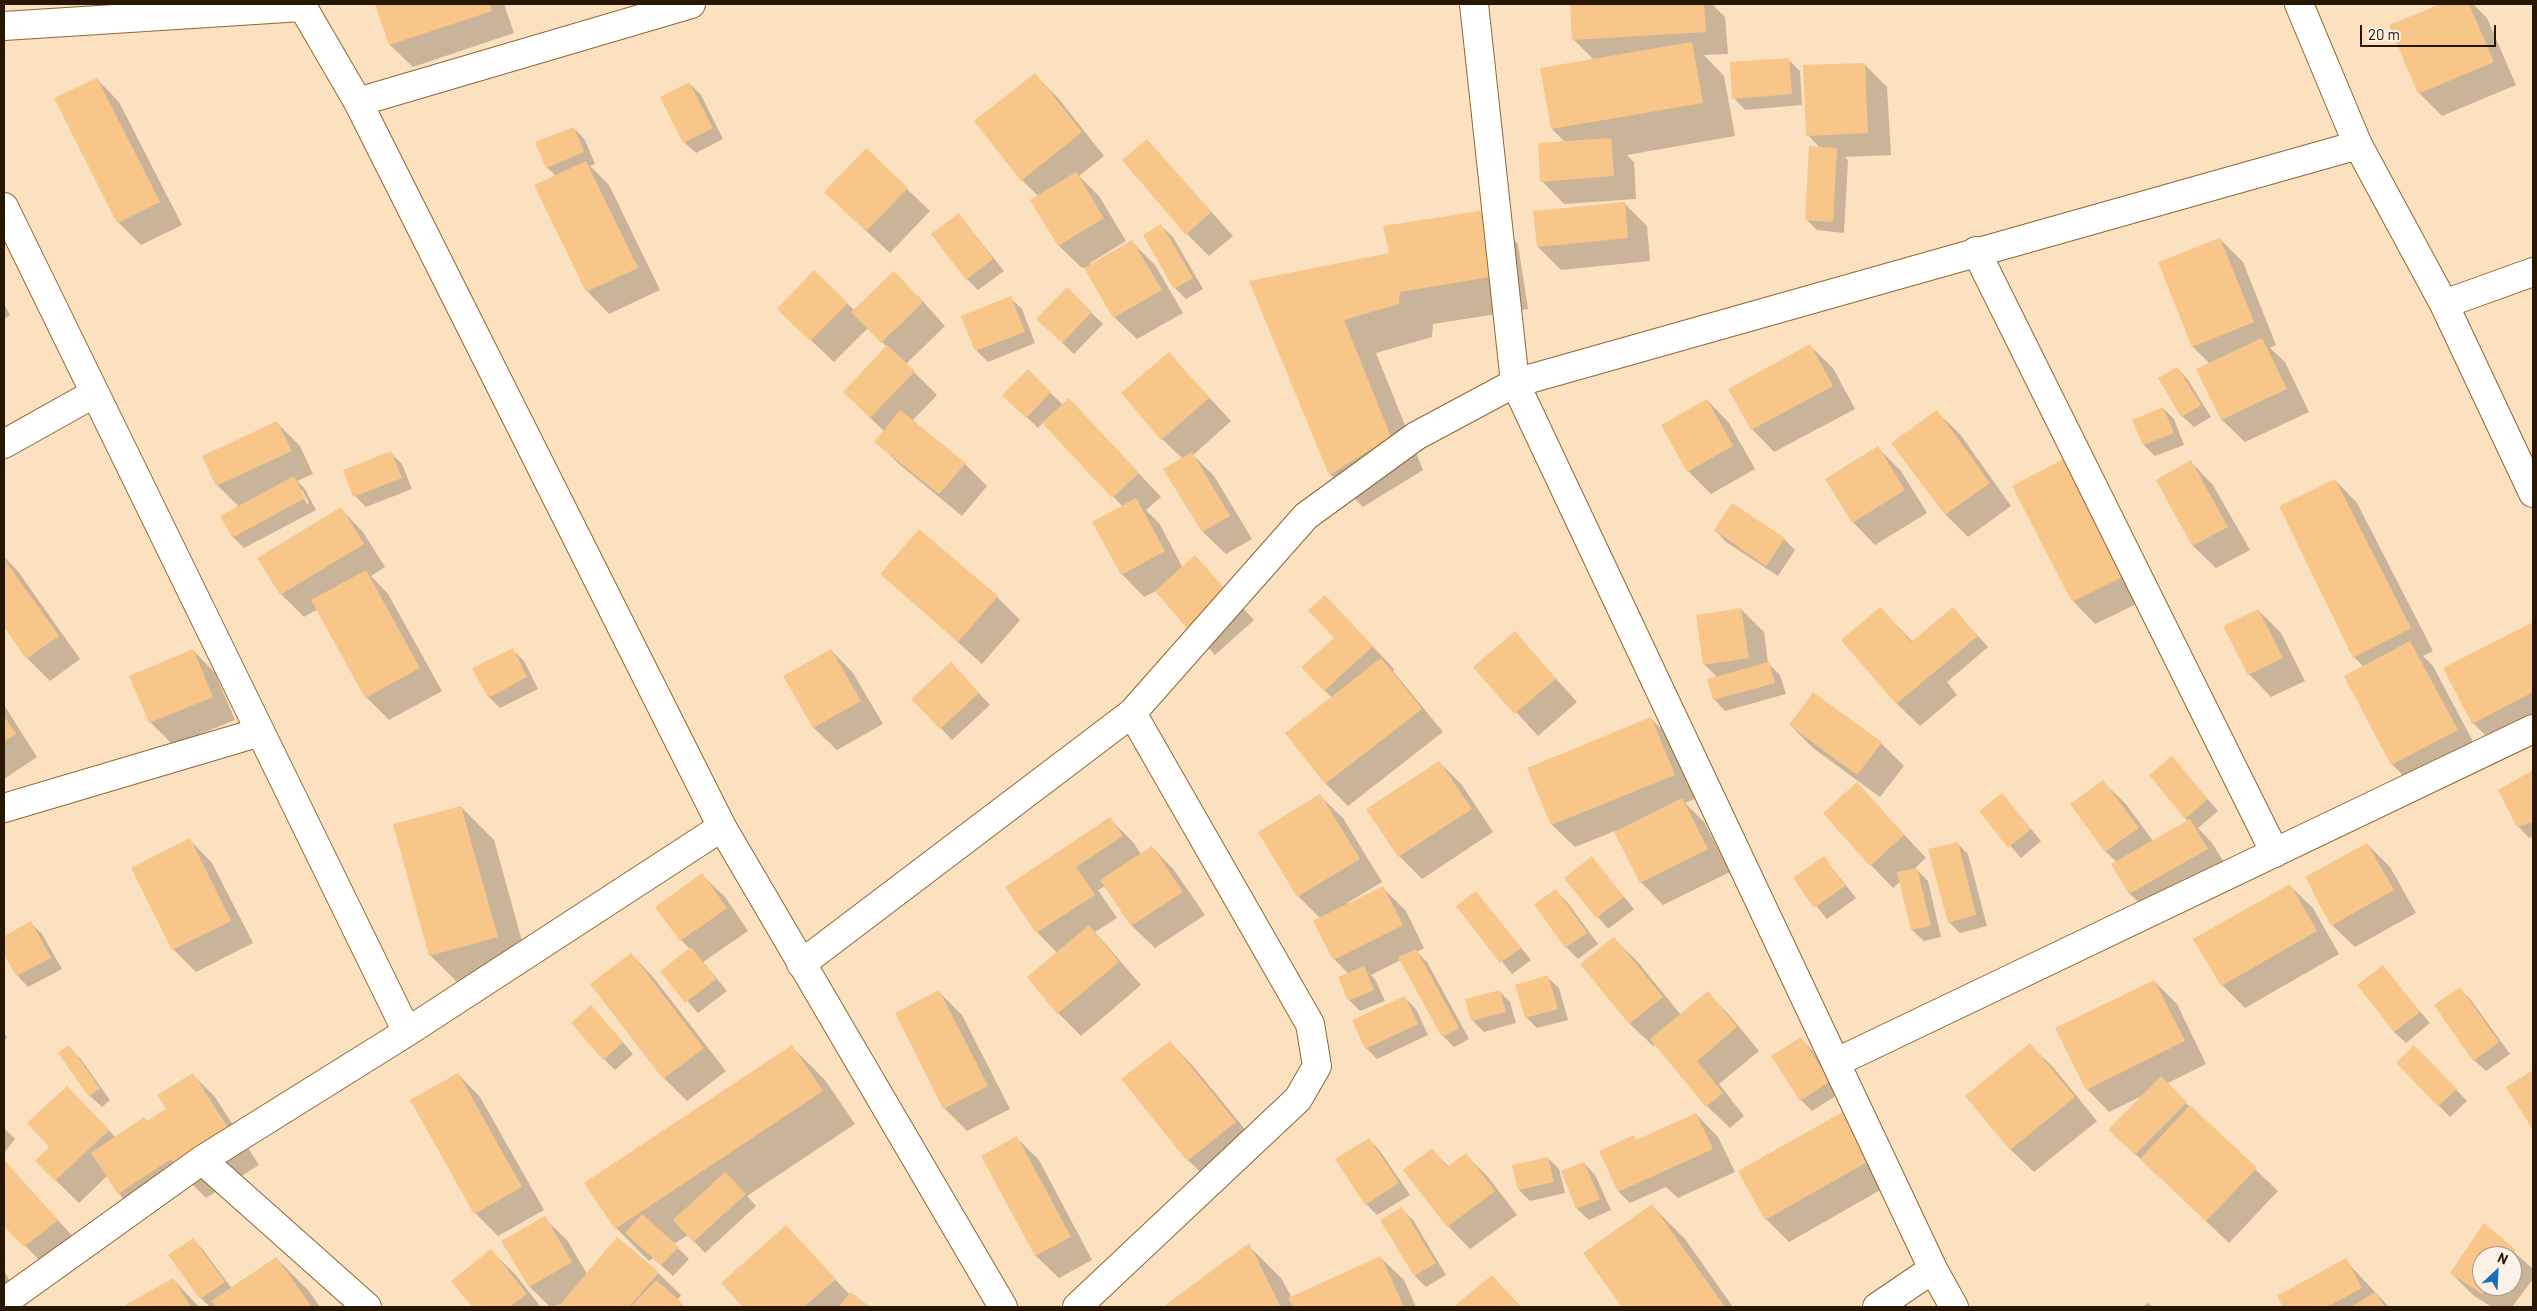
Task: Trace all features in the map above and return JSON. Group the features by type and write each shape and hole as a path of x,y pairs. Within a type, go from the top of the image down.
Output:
{"street":[{"path":"358,102 691,4"},
{"path":"1474,4 1514,383 1837,1062 1932,1269 1954,1307"},
{"path":"2299,4 2358,145 2444,304 2533,493"},
{"path":"4,26 302,5 358,102 722,827 1003,1307"},
{"path":"801,964 1132,713 1306,516 1416,436 1514,383 1976,251 2358,145"},
{"path":"4,207 407,1032"},
{"path":"1976,251 2275,853"},
{"path":"2444,304 2533,272"},
{"path":"4,444 95,393"},
{"path":"1077,1307 1298,1099 1317,1066 1310,1024 1132,713"},
{"path":"1837,1062 2533,729"},
{"path":"4,808 260,732"},
{"path":"4,1302 202,1160 407,1032 722,827"},
{"path":"202,1160 367,1307"},
{"path":"1877,1307 1932,1269"}],"building":[{"path":"375,4 490,4 492,11 389,45"},
{"path":"1570,4 1704,4 1706,32 1572,40"},
{"path":"2441,4 2469,4 2494,62 2418,94 2389,25"},
{"path":"1692,42 1703,103 1551,129 1540,68"},
{"path":"1789,58 1792,94 1732,99 1730,62"},
{"path":"1865,63 1868,133 1806,136 1803,65"},
{"path":"1035,73 1082,132 1021,181 974,121"},
{"path":"97,78 160,202 117,223 54,98"},
{"path":"689,82 713,128 683,143 660,97"},
{"path":"574,127 584,152 546,168 535,142"},
{"path":"1611,138 1614,176 1540,182 1538,143"},
{"path":"1147,139 1211,212 1186,235 1122,160"},
{"path":"1809,146 1837,148 1833,222 1805,220"},
{"path":"866,148 908,188 866,231 824,192"},
{"path":"586,161 638,268 586,292 534,185"},
{"path":"1076,172 1104,218 1058,246 1030,200"},
{"path":"1625,202 1628,238 1537,247 1533,211"},
{"path":"1486,210 1496,276 1400,292 1399,304 1344,320 1391,437 1329,475 1249,281 1389,253 1383,226"},
{"path":"959,213 993,259 966,280 931,234"},
{"path":"1161,224 1193,278 1174,289 1143,235"},
{"path":"2220,238 2254,322 2192,347 2158,262"},
{"path":"1132,240 1162,290 1113,318 1084,268"},
{"path":"814,270 848,303 810,341 777,309"},
{"path":"894,271 923,302 881,343 851,312"},
{"path":"1067,287 1092,312 1062,343 1036,319"},
{"path":"1011,296 1025,332 975,351 961,316"},
{"path":"2262,338 2287,389 2221,420 2196,369"},
{"path":"1810,344 1833,386 1751,430 1728,389"},
{"path":"887,345 915,371 870,418 843,392"},
{"path":"1169,352 1209,398 1161,440 1121,393"},
{"path":"2177,367 2201,405 2181,417 2158,378"},
{"path":"1028,369 1051,392 1026,418 1002,395"},
{"path":"1069,398 1139,473 1112,498 1042,423"},
{"path":"1707,399 1733,446 1687,472 1661,425"},
{"path":"2163,407 2174,433 2143,445 2132,420"},
{"path":"900,410 966,463 939,494 874,442"},
{"path":"1937,410 1990,483 1945,515 1891,443"},
{"path":"277,421 292,451 216,486 202,456"},
{"path":"1878,446 1905,490 1852,523 1825,479"},
{"path":"391,451 402,478 353,497 343,470"},
{"path":"1192,452 1230,516 1202,532 1163,469"},
{"path":"2073,454 2133,572 2072,602 2012,486"},
{"path":"2191,460 2228,527 2192,546 2156,480"},
{"path":"294,476 305,498 232,538 220,516"},
{"path":"2335,479 2411,628 2353,658 2279,506"},
{"path":"1136,498 1165,551 1121,575 1092,522"},
{"path":"1732,503 1785,538 1766,566 1714,530"},
{"path":"341,507 364,544 280,595 257,558"},
{"path":"919,529 998,596 958,642 880,574"},
{"path":"1195,555 1232,597 1191,633 1155,591"},
{"path":"4,559 59,636 26,659 4,627"},
{"path":"366,570 420,668 365,698 311,600"},
{"path":"1325,595 1373,646 1324,691 1301,667 1334,638 1308,610"},
{"path":"1880,607 1911,642 1953,607 1978,636 1896,704 1841,640"},
{"path":"1741,608 1749,658 1703,665 1696,615"},
{"path":"2258,609 2283,658 2248,675 2223,626"},
{"path":"2533,622 2533,692 2472,724 2443,668"},
{"path":"1515,631 1556,679 1514,714 1473,667"},
{"path":"2410,641 2458,730 2391,765 2344,676"},
{"path":"513,648 527,677 488,698 472,668"},
{"path":"193,649 213,697 149,723 129,676"},
{"path":"831,649 861,701 813,728 783,676"},
{"path":"1381,658 1422,709 1325,784 1285,733"},
{"path":"951,662 979,693 940,729 911,699"},
{"path":"1769,662 1775,683 1713,700 1707,679"},
{"path":"1813,692 1882,742 1857,775 1789,725"},
{"path":"4,716 16,734 4,741"},
{"path":"1651,717 1675,775 1551,825 1527,768"},
{"path":"2172,756 2208,799 2185,819 2149,775"},
{"path":"1439,761 1472,809 1398,857 1366,809"},
{"path":"2533,770 2533,822 2517,827 2498,790"},
{"path":"2103,780 2139,828 2105,852 2070,804"},
{"path":"1857,782 1904,835 1870,866 1823,813"},
{"path":"2002,793 2031,829 2008,848 1979,811"},
{"path":"1320,794 1360,859 1297,897 1258,832"},
{"path":"1682,798 1708,849 1640,883 1614,832"},
{"path":"461,806 498,937 429,956 393,824"},
{"path":"1110,817 1123,836 1076,867 1095,895 1036,933 1005,887"},
{"path":"2190,819 2208,849 2129,894 2111,864"},
{"path":"190,838 231,921 172,950 131,868"},
{"path":"1958,842 1976,915 1948,923 1928,849"},
{"path":"2367,843 2394,890 2331,926 2305,877"},
{"path":"1152,846 1183,892 1131,926 1100,880"},
{"path":"1592,856 1624,897 1596,918 1564,878"},
{"path":"1824,856 1845,886 1814,908 1793,878"},
{"path":"1917,868 1931,926 1911,930 1897,872"},
{"path":"702,873 727,908 680,941 655,907"},
{"path":"2290,884 2317,931 2221,986 2193,939"},
{"path":"1383,886 1403,925 1333,960 1313,921"},
{"path":"1556,889 1587,933 1565,948 1534,904"},
{"path":"1476,891 1521,948 1500,963 1456,906"},
{"path":"31,921 51,958 16,976 4,954 4,936"},
{"path":"1089,925 1119,962 1057,1014 1027,977"},
{"path":"1614,937 1663,997 1629,1024 1580,964"},
{"path":"691,947 716,979 685,1003 660,971"},
{"path":"1416,949 1459,1028 1442,1037 1398,957"},
{"path":"631,953 704,1048 663,1079 590,984"},
{"path":"2383,965 2420,1012 2394,1032 2357,985"},
{"path":"1364,966 1374,990 1348,1001 1338,977"},
{"path":"1548,975 1558,1009 1525,1018 1515,985"},
{"path":"2154,980 2185,1041 2086,1090 2055,1028"},
{"path":"2460,987 2499,1042 2473,1061 2434,1005"},
{"path":"939,990 988,1086 943,1109 895,1013"},
{"path":"1500,990 1506,1012 1471,1021 1465,999"},
{"path":"1708,991 1737,1027 1697,1061 1723,1093 1706,1107 1650,1039"},
{"path":"1405,996 1418,1024 1365,1049 1352,1020"},
{"path":"591,1005 623,1042 603,1060 571,1023"},
{"path":"1801,1037 1830,1081 1800,1101 1771,1056"},
{"path":"1170,1041 1236,1122 1187,1161 1121,1079"},
{"path":"2030,1043 2075,1097 2010,1150 1965,1096"},
{"path":"69,1045 100,1088 89,1097 58,1053"},
{"path":"792,1045 823,1091 615,1229 584,1183"},
{"path":"2414,1045 2457,1089 2438,1106 2396,1063"},
{"path":"2533,1070 2533,1130 2506,1087"},
{"path":"193,1073 237,1142 182,1176 171,1159 118,1194 91,1153 144,1117 147,1121 166,1109 157,1095"},
{"path":"458,1073 522,1187 474,1214 410,1100"},
{"path":"2161,1076 2187,1102 2135,1155 2108,1130"},
{"path":"67,1086 109,1130 55,1181 35,1161 49,1147 27,1123"},
{"path":"2190,1105 2257,1168 2206,1221 2140,1159"},
{"path":"1848,1109 1876,1157 1765,1220 1738,1171"},
{"path":"1696,1113 1713,1149 1618,1192 1599,1151 1634,1135 1636,1140"},
{"path":"1017,1136 1071,1237 1035,1256 981,1156"},
{"path":"1369,1138 1399,1183 1365,1205 1335,1159"},
{"path":"1432,1148 1447,1167 1466,1153 1495,1191 1447,1227 1403,1170"},
{"path":"1548,1157 1554,1182 1518,1190 1512,1165"},
{"path":"4,1160 58,1220 24,1247 4,1226"},
{"path":"1584,1162 1600,1199 1576,1209 1561,1171"},
{"path":"725,1172 746,1194 693,1242 673,1220"},
{"path":"1652,1204 1725,1307 1622,1307 1583,1253"},
{"path":"1402,1207 1436,1263 1414,1276 1380,1220"},
{"path":"642,1214 679,1247 661,1265 625,1233"},
{"path":"545,1216 572,1262 529,1287 501,1241"},
{"path":"2484,1223 2511,1246 2472,1246 2472,1287 2450,1273"},
{"path":"786,1225 836,1279 804,1307 743,1307 721,1283"},
{"path":"617,1237 659,1272 629,1307 558,1307"},
{"path":"193,1238 225,1282 200,1299 168,1255"},
{"path":"1249,1243 1281,1307 1163,1307"},
{"path":"491,1249 527,1294 509,1307 472,1307 451,1281"},
{"path":"1381,1256 1404,1307 1293,1307 1288,1298"},
{"path":"276,1257 312,1307 216,1307 211,1301"},
{"path":"2346,1258 2362,1288 2327,1307 2283,1307 2277,1296"},
{"path":"1492,1275 1520,1307 1453,1307"},
{"path":"173,1278 191,1307 122,1307"},
{"path":"656,1280 682,1303 679,1307 631,1307"},
{"path":"851,1292 870,1307 838,1307"},
{"path":"2375,1292 2385,1307 2351,1307"}]}
